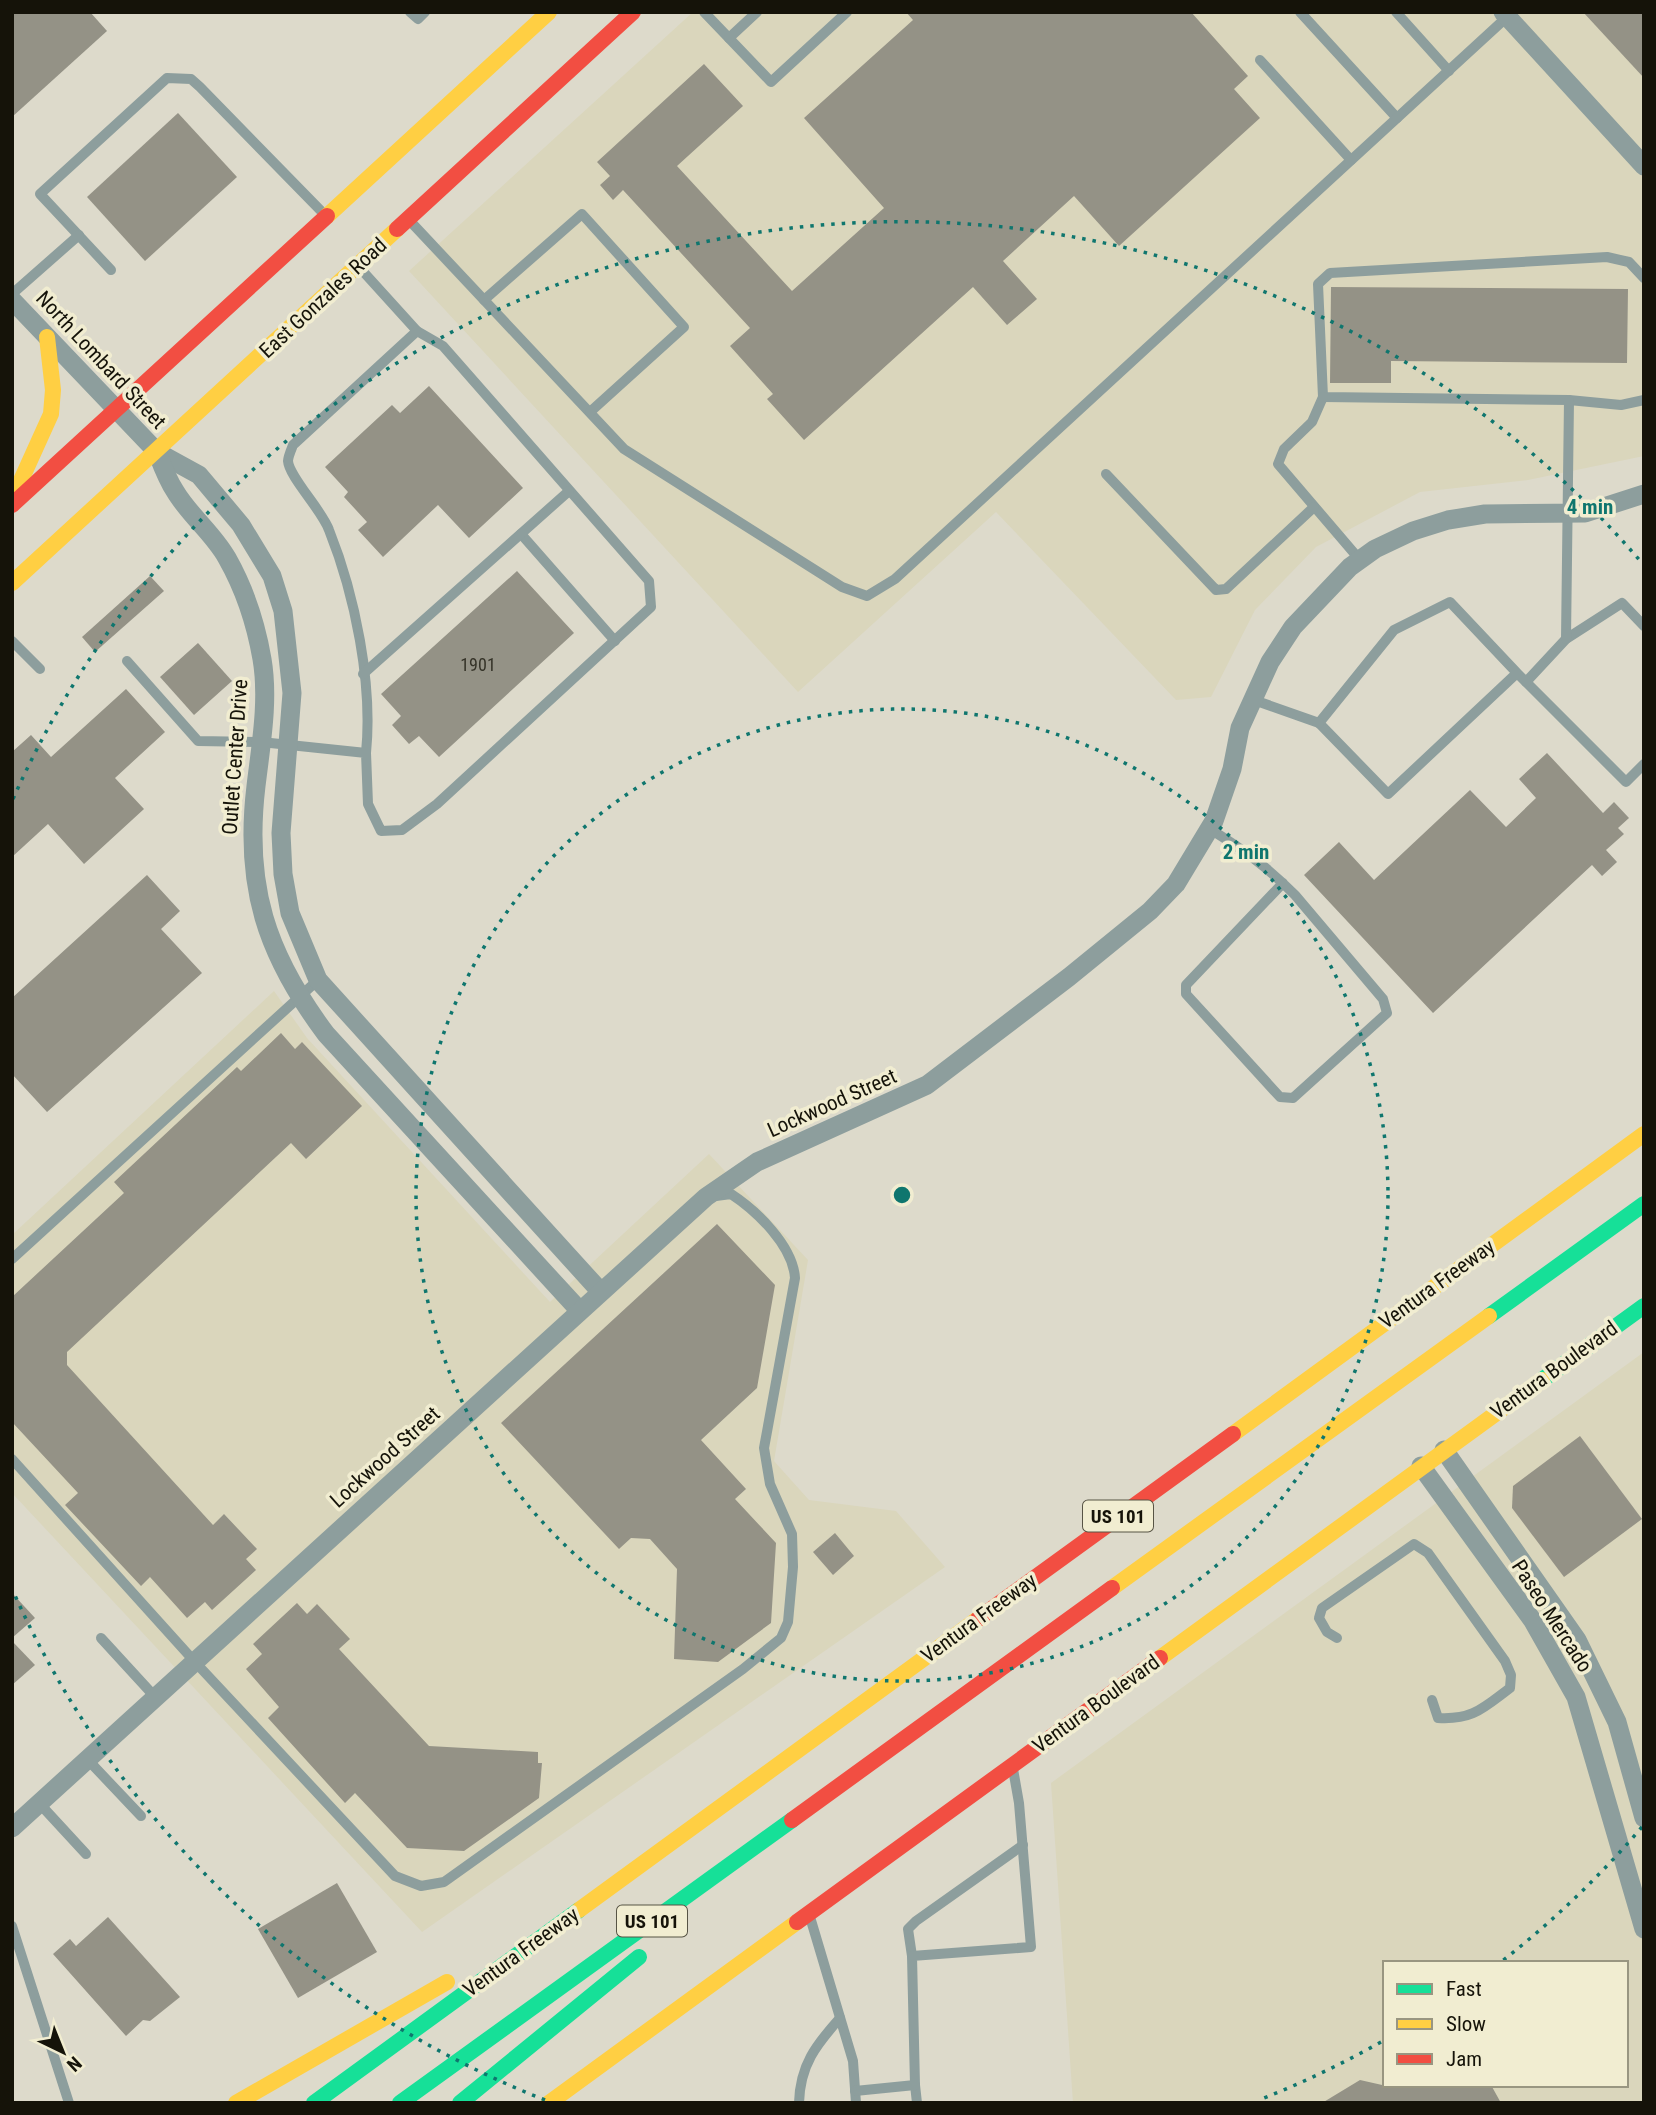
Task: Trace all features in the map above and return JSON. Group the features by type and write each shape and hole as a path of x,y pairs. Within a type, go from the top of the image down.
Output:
{"main road":[{"name":"East Gonzales Road","path":"12,583 633,12"},
{"path":"12,505 327,217 540,15"},
{"path":"12,499 51,414 53,390 47,337"},
{"name":"Ventura Freeway","path":"314,2103 1644,1134"},
{"name":"US 101","path":"400,2103 1644,1204"},
{"name":"Ventura Boulevard","path":"549,2103 1644,1306"},
{"path":"700,1907 904,1739"},
{"path":"236,2103 593,1899"},
{"path":"455,2099 651,1947"}],"street":[{"path":"1505,15 1644,166"},
{"name":"North Lombard Street","path":"12,297 157,452"},
{"path":"157,452 199,475 241,525 272,576 284,611 292,693 281,833 283,874 290,913 318,981 600,1290"},
{"name":"Outlet Center Drive","path":"157,452 175,492 227,556 242,589 262,659 265,692 252,831 253,875 265,923 298,997 327,1034 579,1310"},
{"name":"Lockwood Street","path":"12,1828 600,1290 706,1197 757,1162 928,1085 1150,911 1176,884 1210,830 1233,769 1240,728 1251,699 1293,627 1320,595 1360,560 1413,531 1448,520 1485,514 1585,513 1644,494"},
{"name":"Paseo Mercado","path":"1444,1450 1577,1640 1617,1722 1644,1818"},
{"name":"Paseo Mercado","path":"1421,1466 1533,1622 1576,1697 1644,1929"}],"lane":[{"path":"410,12 418,19 425,12"},
{"path":"704,12 771,82 847,12"},
{"path":"729,38 757,12"},
{"path":"1300,12 1397,118"},
{"path":"1396,12 1449,71"},
{"path":"408,220 624,449 842,587 867,596 895,579 1449,71 1505,15"},
{"path":"1260,60 1352,160"},
{"path":"111,270 40,194 167,78 180,76 200,87 327,217"},
{"path":"484,300 582,214 684,327 590,412"},
{"path":"12,297 79,235"},
{"path":"1360,560 1278,464 1284,449 1312,422 1323,397 1318,284 1330,273 1607,257 1629,262 1644,278"},
{"path":"358,266 417,331 443,346 649,581 650,607 615,641 437,804 402,830 381,831 368,804 366,753 369,722 346,576 329,528 316,503 295,477 288,461 293,445 417,331"},
{"path":"1323,397 1569,400 1621,405 1644,400"},
{"path":"1566,639 1569,400"},
{"path":"1106,474 1216,590 1226,589 1314,507"},
{"path":"363,674 569,491"},
{"path":"521,534 615,641"},
{"path":"1319,723 1394,630 1450,602 1525,682 1626,782 1644,764"},
{"path":"1525,682 1566,639 1622,603 1644,626"},
{"path":"12,641 40,669"},
{"path":"127,662 198,741 261,742 366,753"},
{"path":"1251,699 1319,723 1388,794 1517,673"},
{"path":"1210,830 1259,859 1283,883 1383,999 1387,1013 1293,1098 1280,1097 1186,994 1185,985 1283,883"},
{"path":"12,1259 318,981"},
{"path":"12,1459 195,1662 395,1876 421,1886 444,1882 743,1669 781,1638 789,1608 793,1567 792,1534 770,1484 764,1448 795,1278 794,1262 751,1207 731,1194 706,1197"},
{"path":"1337,1638 1327,1632 1319,1618 1322,1608 1415,1544 1428,1553 1505,1661 1511,1675 1510,1688 1474,1715 1460,1719 1438,1718 1432,1700"},
{"path":"101,1638 156,1698"},
{"path":"88,1760 141,1816"},
{"path":"912,1956 1031,1947 1023,1845 1012,1766"},
{"path":"39,1803 86,1854"},
{"path":"916,2103 912,1956 908,1929 1023,1845"},
{"path":"808,1913 853,2061 856,2103"},
{"path":"13,1931 69,2103"},
{"path":"799,2103 802,2072 812,2050 840,2018"},
{"path":"855,2091 915,2085"}],"shaded area":[{"path":"693,12 1644,12 1644,456 1528,480 1420,492 1316,547 1255,610 1211,697 1176,700 996,512 798,692 409,271"},
{"path":"274,991 307,1038 550,1302 709,1154 808,1260 774,1461 809,1500 896,1511 945,1567 422,1932 12,1493 12,1235"},
{"path":"1644,1352 1644,2103 1073,2103 1051,1783"}],"building":[{"path":"12,12 90,12 107,31 12,117"},
{"path":"906,12 1191,12 1248,76 1234,89 1260,118 1119,246 1074,196 1003,261 1037,299 1007,325 973,287 804,440 767,399 773,394 730,346 750,328 623,190 613,200 600,185 610,176 597,162 704,64 743,106 677,166 792,291 884,208 804,118 913,20"},
{"path":"1583,12 1644,12 1644,78"},
{"path":"178,113 237,177 145,261 87,197"},
{"path":"1331,287 1628,289 1627,363 1391,361 1391,383 1330,383"},
{"path":"429,386 523,488 469,538 438,505 383,557 358,530 367,522 344,497 348,492 325,467 392,405 400,413"},
{"path":"517,571 574,633 439,757 419,736 409,744 392,725 401,716 381,694"},
{"path":"150,576 164,591 95,652 82,637"},
{"path":"198,643 232,681 194,715 160,677"},
{"path":"126,689 165,732 115,778 144,809 84,864 48,824 12,857 12,752 31,735 51,757"},
{"path":"1547,753 1603,813 1614,802 1629,818 1618,828 1624,834 1606,850 1617,862 1602,876 1592,865 1433,1013 1304,875 1339,842 1374,880 1470,790 1506,827 1536,798 1519,779"},
{"path":"147,875 180,911 161,929 202,973 47,1112 12,1074 12,998"},
{"path":"281,1033 295,1049 302,1042 362,1106 306,1159 291,1143 67,1352 67,1365 213,1525 224,1514 257,1549 246,1559 256,1570 212,1610 205,1602 187,1618 150,1577 141,1586 65,1505 78,1493 12,1422 12,1297 124,1193 114,1182 237,1067 241,1071"},
{"path":"717,1224 775,1285 757,1388 701,1440 746,1489 735,1499 776,1543 771,1623 718,1662 674,1659 677,1569 650,1539 631,1538 619,1549 501,1423"},
{"path":"1580,1436 1642,1519 1564,1577 1512,1508 1513,1486"},
{"path":"835,1533 854,1556 833,1575 813,1552"},
{"path":"12,1593 35,1618 12,1638"},
{"path":"297,1603 307,1614 317,1604 350,1639 339,1649 429,1746 538,1752 538,1763 542,1763 539,1798 464,1851 407,1848 355,1793 345,1803 268,1718 279,1707 246,1669 262,1654 253,1644"},
{"path":"12,1641 35,1665 12,1685"},
{"path":"337,1883 377,1952 298,1998 258,1929"},
{"path":"108,1917 180,1997 150,2021 143,2020 126,2036 53,1954 70,1939 76,1946"},
{"path":"1360,2080 1383,2087 1492,2087 1501,2103 1322,2103"}],"traffic: fast":[{"path":"1489,1316 1644,1204"},
{"path":"1542,1380 1644,1306"},
{"path":"400,2103 792,1820"},
{"path":"314,2103 579,1910"},
{"path":"460,2103 639,1957"}],"traffic: slow":[{"path":"327,216 549,12"},
{"path":"12,583 397,229"},
{"path":"13,498 51,414 53,390 47,337"},
{"path":"1233,1434 1644,1134"},
{"path":"1112,1588 1489,1316"},
{"path":"1160,1658 1542,1380"},
{"path":"579,1910 978,1619"},
{"path":"549,2103 797,1922"},
{"path":"236,2103 447,1982"}],"traffic: jam":[{"path":"397,229 633,12"},
{"path":"12,505 327,216"},
{"path":"978,1619 1233,1434"},
{"path":"792,1820 1112,1588"},
{"path":"797,1922 1160,1658"}]}
